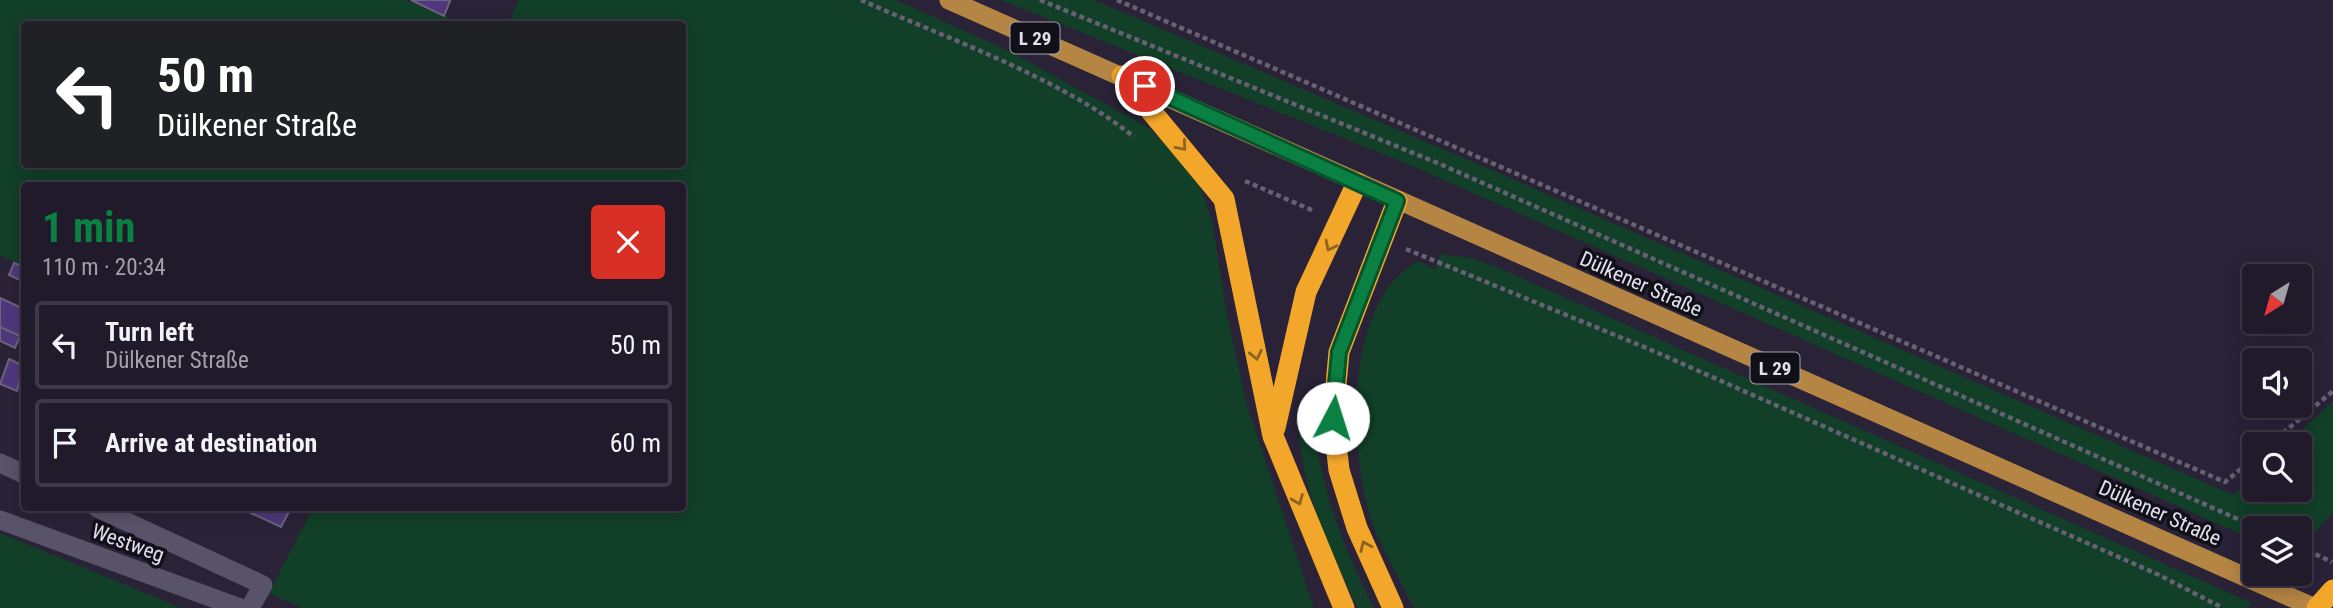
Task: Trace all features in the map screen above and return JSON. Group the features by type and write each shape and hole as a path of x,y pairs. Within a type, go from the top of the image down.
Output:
{"highway":[{"path":"1122,76 1217,186 1224,199 1273,436 1344,608"},
{"path":"1273,436 1306,292 1357,183"},
{"path":"1393,608 1357,528 1339,470 1333,418 1339,352 1397,201"},
{"path":"2308,608 2323,600"}],"main road":[{"name":"Dülkener Straße","path":"949,0 1397,201 2323,600"}],"street":[{"path":"0,463 21,473"},
{"name":"Westweg","path":"104,511 262,584 250,608"},
{"name":"Westweg","path":"0,520 240,608"}],"path":[{"path":"861,0 1058,90 1122,127 1140,142"},
{"path":"1040,0 1440,164 2242,521"},
{"path":"1117,0 2225,482 2242,468"},
{"path":"1217,186 1236,178 1341,222"},
{"path":"1382,239 1648,349 2157,575 2223,608"},
{"path":"2284,432 2333,391"},
{"path":"2312,552 2333,562"}],"green space":[{"path":"0,0 405,0 457,21 21,21 21,168 686,168 686,21 509,21 519,0 896,0 1009,51 1149,128 1197,177 1212,221 1226,309 1246,402 1314,608 302,608 269,593 311,511 686,511 686,182 21,182 21,265 0,255"},
{"path":"1001,0 1094,0 1492,170 2233,495 2242,486 2242,502 2312,502 2312,432 2300,432 2333,401 2333,512 2312,536 2312,516 2242,516 2242,535 1408,164"},
{"path":"1440,254 1471,258 1494,266 2252,603 2247,608 1414,608 1376,533 1364,493 1359,457 1358,380 1365,342 1376,308 1394,280 1419,261 1435,270"},
{"path":"1312,418 1321,468 1334,516 1374,608 1358,608 1317,517 1304,469 1298,419"},
{"path":"0,533 181,608 0,608"}],"building":[{"path":"411,0 448,0 450,1 444,16"},
{"path":"14,263 21,266 21,281 9,275"},
{"path":"0,298 21,308 21,334 20,336 0,327"},
{"path":"0,327 20,336 15,348 0,341"},
{"path":"9,359 21,365 17,391 0,384"},
{"path":"246,511 289,511 281,527"}],"route":[{"path":"1145,86 1397,201 1339,352 1333,418"}]}
